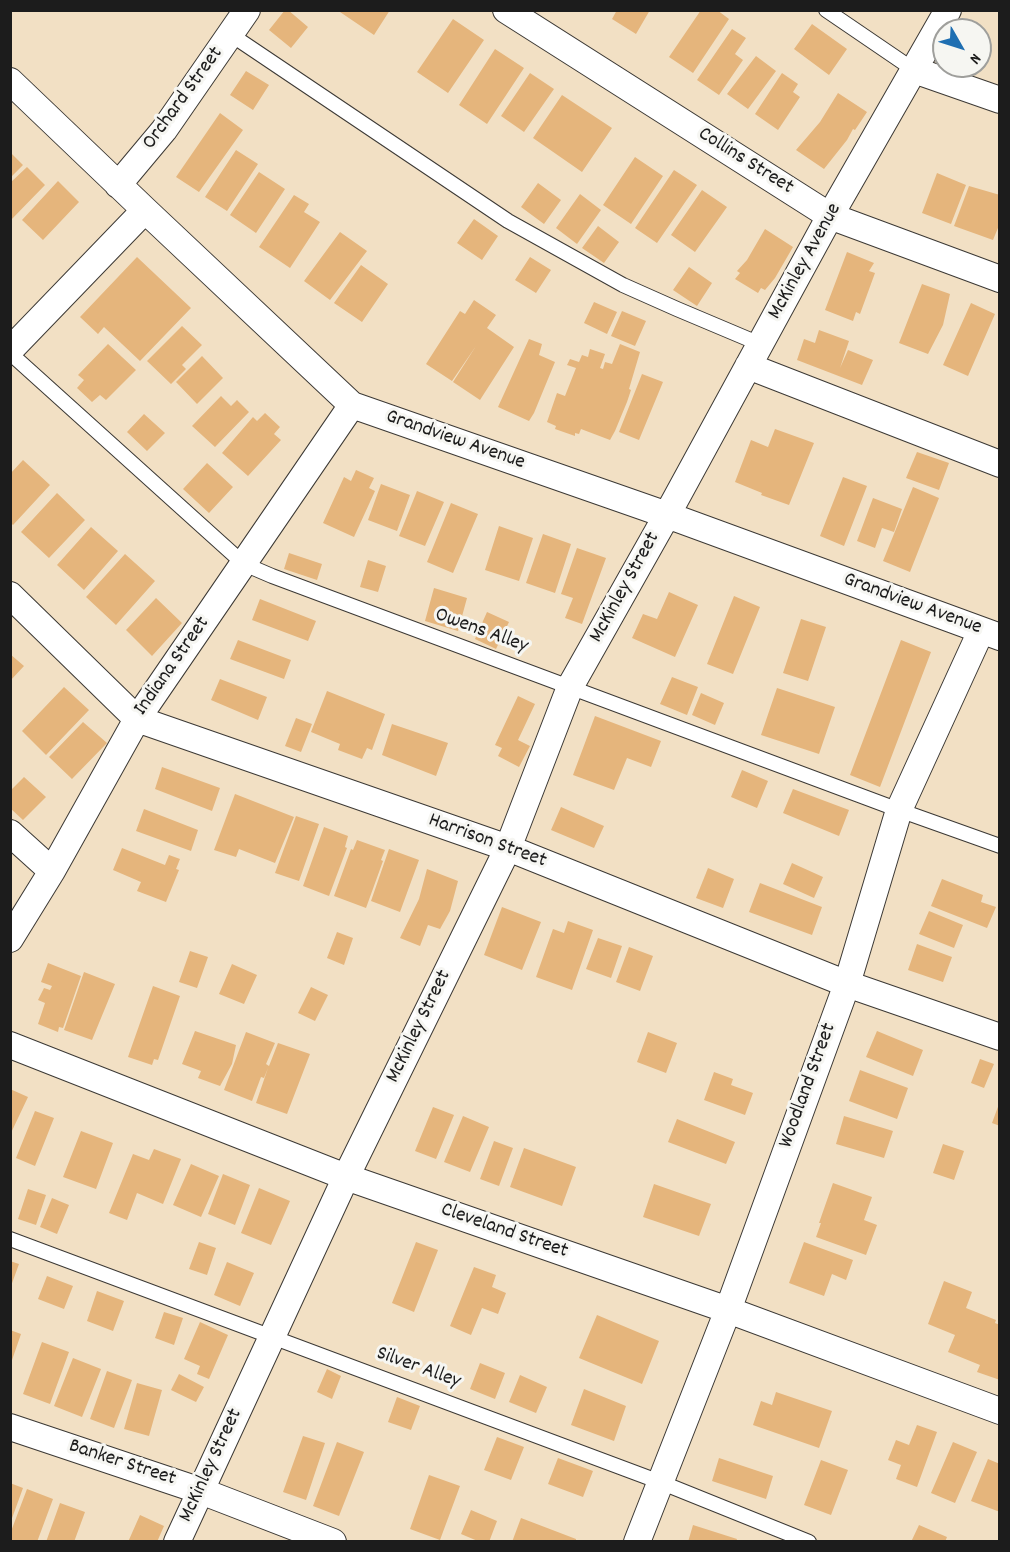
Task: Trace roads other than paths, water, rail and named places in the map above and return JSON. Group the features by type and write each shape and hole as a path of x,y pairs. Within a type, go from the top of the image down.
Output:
{"street":[{"name":"Orchard Street","path":"118,185 164,130 247,10"},
{"name":"Collins Street","path":"507,10 830,216 999,279"},
{"name":"McKinley Avenue","path":"667,515 830,216 948,10"},
{"path":"914,70 999,100"},
{"name":"Grandview Avenue","path":"10,81 352,405 667,515 990,634"},
{"path":"10,352 145,210"},
{"path":"754,355 999,464"},
{"name":"Indiana Street","path":"10,939 52,871 136,719 352,405"},
{"name":"McKinley Street","path":"177,1542 346,1177 508,848 570,687 667,515"},
{"name":"Harrison Street","path":"10,595 136,719 508,848 847,984 999,1037"},
{"name":"Woodland Street","path":"638,1542 728,1310 847,984 898,810 990,634"},
{"path":"10,833 52,871"},
{"name":"Cleveland Street","path":"10,1045 346,1177 728,1310 999,1411"},
{"name":"Banker Street","path":"10,1427 201,1491 333,1542"}],"lane":[{"path":"826,10 914,70"},
{"path":"230,34 508,221 623,285 676,309 754,355"},
{"name":"Owens Alley","path":"10,352 244,564 999,846"},
{"name":"Silver Alley","path":"10,1239 660,1482 809,1542"}]}
